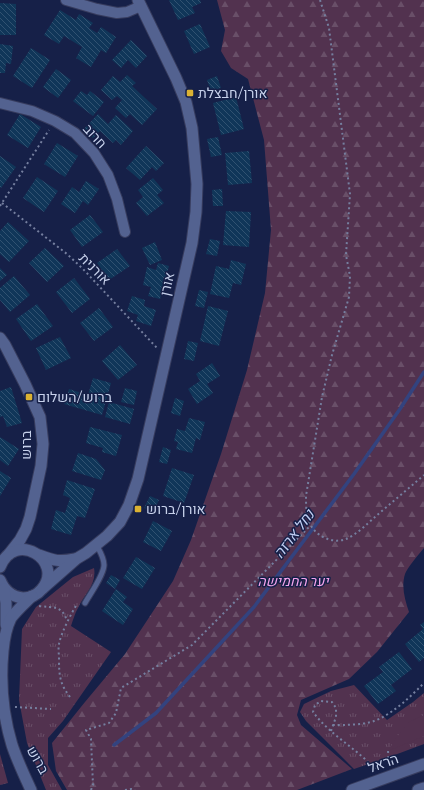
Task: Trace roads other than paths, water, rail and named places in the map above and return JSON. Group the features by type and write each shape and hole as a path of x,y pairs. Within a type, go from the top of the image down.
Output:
{"street":[{"path":"66,0 117,13 127,12 140,3"},
{"name":"אורן","path":"29,599 38,593 76,559 107,536 120,522 129,505 138,479 192,243 196,212 197,184 192,128 186,102 140,3"},
{"name":"חרוב","path":"0,103 32,111 55,121 75,133 94,152 108,175 117,199 125,232"},
{"name":"ברוש","path":"0,338 22,378 40,417 43,444 41,466 26,529 20,540 5,556 0,567"},
{"path":"5,556 22,549 29,550 51,560 61,561 76,559"},
{"path":"39,555 44,561 48,575 43,588"},
{"path":"1,583 10,594 29,599"},
{"name":"ברוש","path":"1,583 7,611 2,664 4,706 12,746 31,790"},
{"name":"ברוש","path":"6,632 11,619 18,609 29,599"},
{"name":"ברוש","path":"12,746 37,790"},
{"name":"הראל","path":"352,790 424,764"},
{"path":"418,790 424,788"}],"lane":[{"path":"85,603 102,573 104,564 103,557 96,544"}],"waterway":[{"name":"נחל ארזה","path":"114,745 156,713 254,607 354,474 424,372"}],"place":[{"name":"אורן/חבצלת","path":"190,93"},
{"name":"ברוש/השלום","path":"29,397"},
{"name":"אורן/ברוש","path":"138,509"}],"park label":[{"name":"יער החמישה","path":"293,581"}]}
